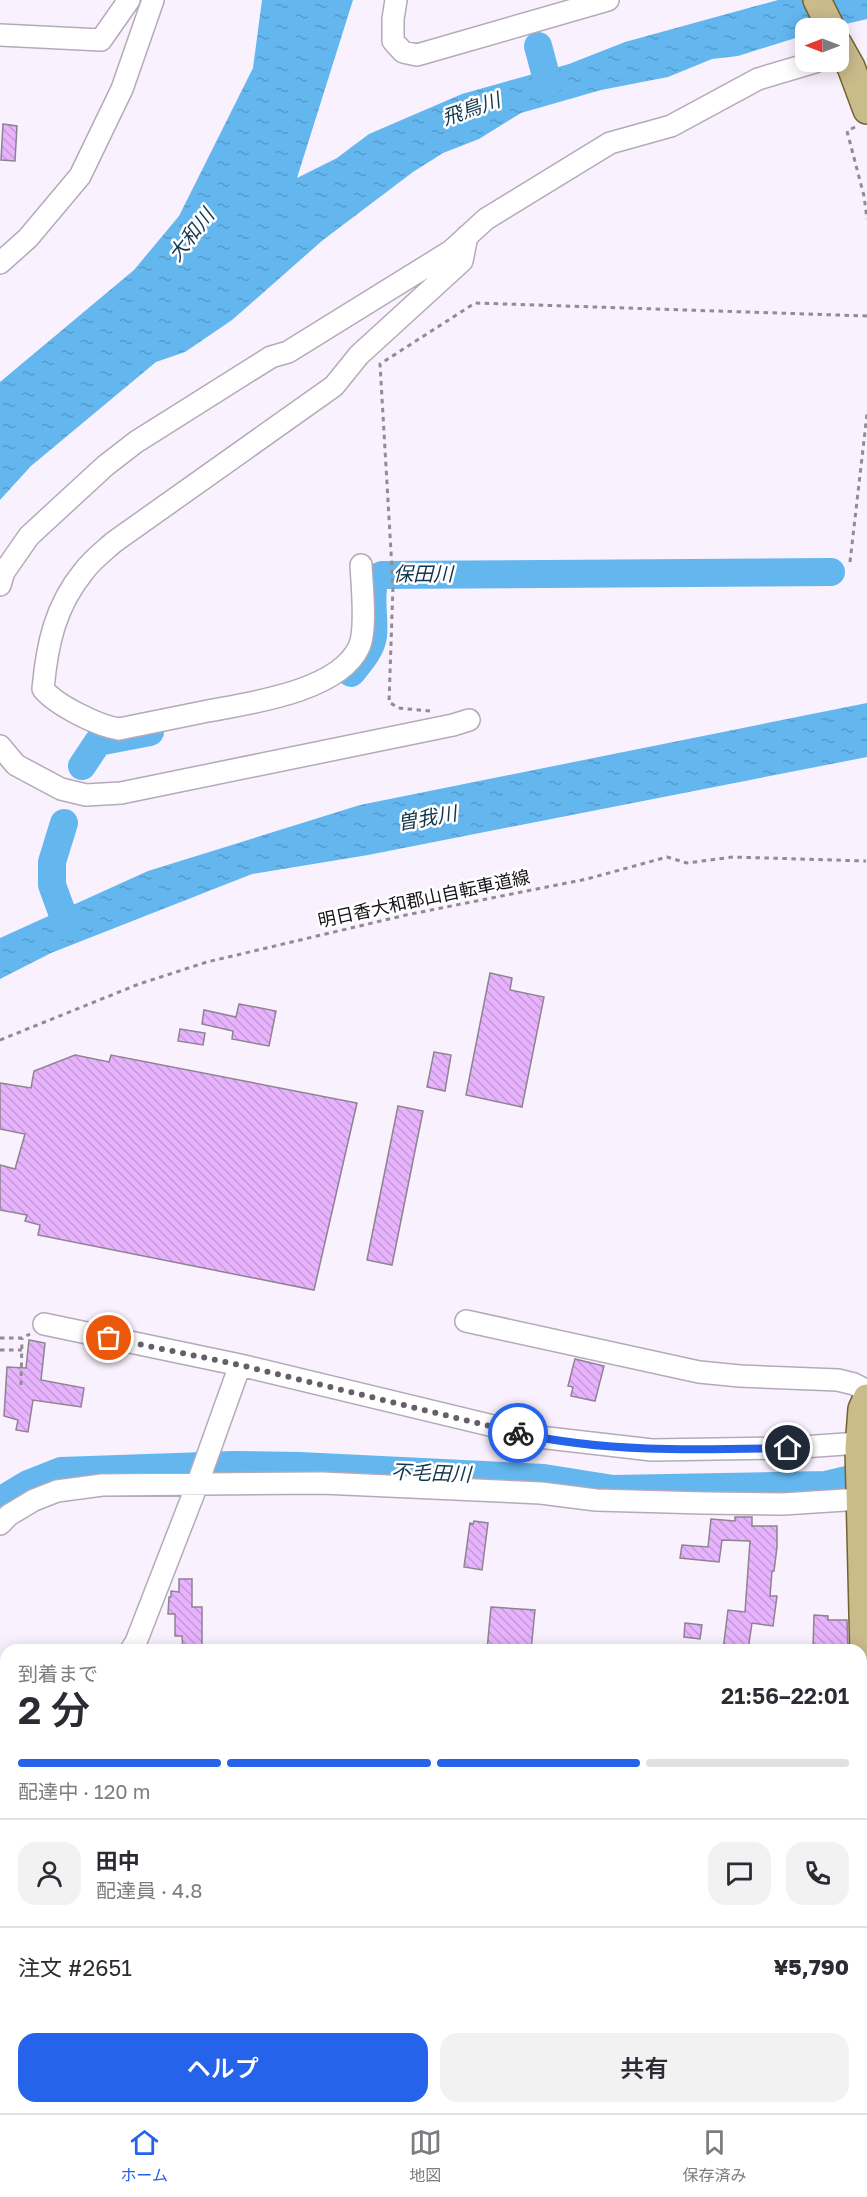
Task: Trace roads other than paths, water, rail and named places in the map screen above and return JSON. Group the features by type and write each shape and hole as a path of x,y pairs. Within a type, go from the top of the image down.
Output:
{"main road":[{"path":"817,0 825,18"},
{"path":"847,72 862,118"},
{"path":"865,1644 861,1462 862,1409 867,1398"},
{"path":"867,1753 867,1778"}],"street":[{"path":"0,35 101,40 129,0"},
{"path":"0,263 28,238 80,176 122,89 153,0"},
{"path":"396,0 393,41 404,52 417,55 608,0"},
{"path":"0,585 4,572 29,536 105,466 136,442 271,357 288,352 451,251 486,219 610,143 671,126 758,79 795,68"},
{"path":"361,565 363,632 360,646 349,663 328,677 281,697 118,729 108,727 51,699 43,689 46,653 58,614 84,571 114,542 334,386 359,355 462,261 467,236"},
{"path":"0,747 16,765 61,789 86,795 121,793 469,720"},
{"path":"466,1321 699,1372 838,1380 854,1384 867,1391"},
{"path":"44,1324 240,1365 539,1437 652,1450 788,1448 861,1462"},
{"path":"135,1644 197,1485 240,1365"},
{"path":"0,1524 9,1515 34,1500 57,1491 102,1485 322,1483 541,1493 596,1500 783,1504 861,1462"}],"water":[{"path":"262,0 353,0 297,178 337,158 369,134 462,94 569,64 625,42 778,0 867,0 867,19 849,23 849,18 795,18 795,38 738,56 712,59 668,77 601,90 521,113 479,139 443,153 413,172 323,240 232,320 185,352 156,362 31,466 0,500 0,382 134,270 179,216 253,68"},
{"name":"曽我川","path":"867,703 867,757 368,855 252,874 51,953 0,979 0,938 148,871 360,805"}],"waterway":[{"path":"538,46 548,83"},
{"name":"保田川","path":"351,673 365,656 372,641 373,585 375,578 382,575 831,572"},
{"name":"保田川","path":"82,766 98,742 150,732"},
{"name":"保田川","path":"64,823 52,862 52,885 67,926"},
{"name":"不毛田川","path":"0,1501 28,1484 61,1471 234,1465 544,1478 613,1489 825,1485 867,1475"}],"water label":[{"name":"飛鳥川","path":"471,109"},
{"name":"大和川","path":"191,235"}]}
